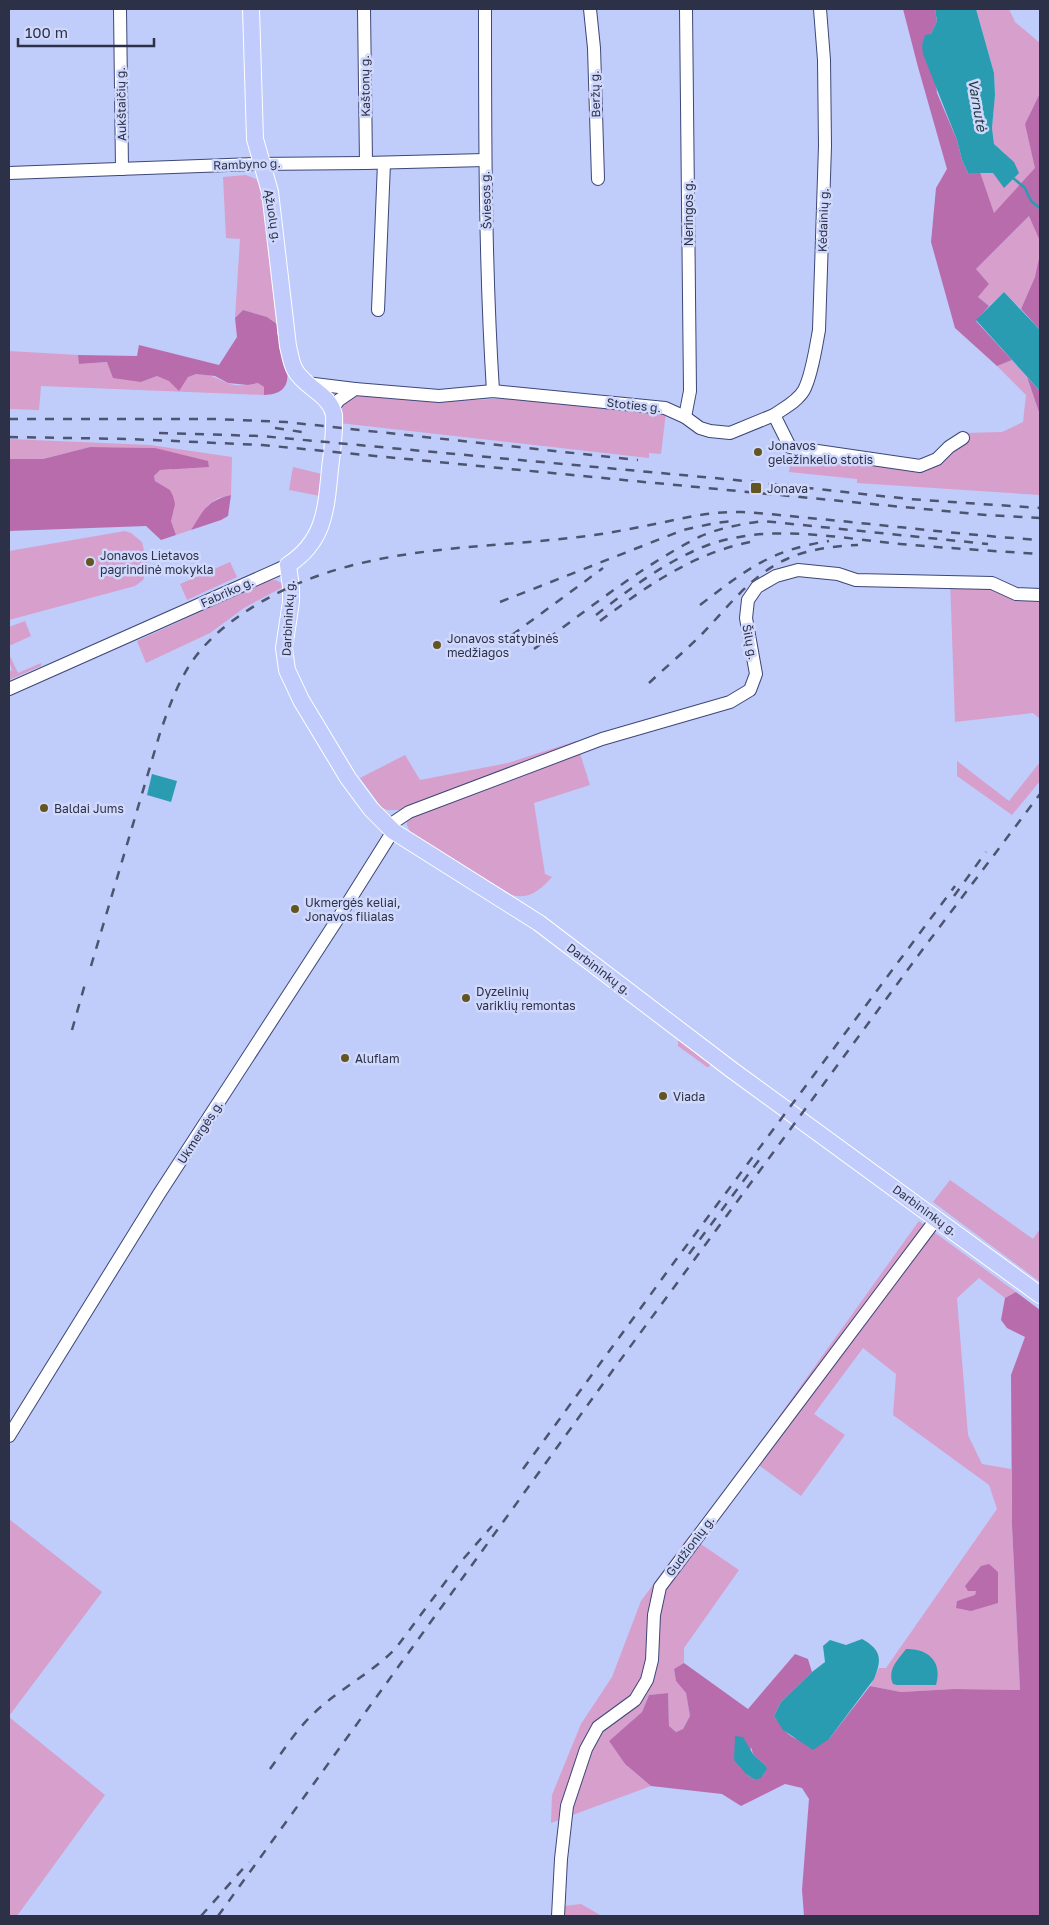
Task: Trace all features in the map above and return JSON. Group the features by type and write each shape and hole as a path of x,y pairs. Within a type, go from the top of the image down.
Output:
{"main road":[{"name":"Ąžuolų g.","path":"251,9 255,139 270,192 276,230 288,346 295,370 333,408"},
{"name":"Fabriko g.","path":"288,565 307,550 324,518 334,427 333,408"},
{"name":"Darbininkų g.","path":"288,565 292,586 284,648 287,670 292,683 357,791 371,810 391,828 539,923 732,1070 1040,1295"}],"street":[{"name":"Aukštaičių g.","path":"120,9 122,169"},
{"name":"Kaštonų g.","path":"364,9 366,163"},
{"name":"Šviesos g.","path":"485,9 485,160 489,328 493,391"},
{"name":"Beržų g.","path":"590,9 594,48 598,178"},
{"name":"Neringos g.","path":"685,417 690,391 686,9"},
{"name":"Kėdainių g.","path":"774,415 804,390 819,330 825,146 824,60 820,9"},
{"name":"Rambyno g.","path":"9,174 263,163 384,163 485,160"},
{"path":"378,310 384,163"},
{"name":"Stoties g.","path":"306,383 439,396 493,391 665,408 685,417 700,428 730,433 774,415"},
{"path":"333,408 345,395 354,389"},
{"path":"774,415 790,446 920,466 937,459 949,446 963,438"},
{"name":"Fabriko g.","path":"9,689 288,565"},
{"name":"Šilų g.","path":"391,828 397,819 409,812 602,739 730,702 750,690 756,674 746,618 748,600 757,587 776,576 798,570 838,574 856,580 992,583 1016,594 1040,595"},
{"name":"Ukmergės g.","path":"9,1436 159,1194 339,918 391,828"},
{"name":"Gudžionių g.","path":"558,1916 561,1859 567,1806 586,1749 598,1727 635,1700 647,1680 652,1660 654,1615 660,1586 937,1218"}],"shaded area":[{"path":"903,9 935,9 937,21 931,34 937,93 957,140 962,160 968,173 980,172 994,213 1035,168 1025,124 1040,93 1040,241 1029,216 976,269 989,284 978,297 989,306 976,321 1012,360 997,366 955,328 931,242 936,188 947,169"},
{"path":"976,9 1009,9 1015,22 1040,43 1040,93 1025,124 1036,168 994,214 980,172 993,173 1014,162 994,144 992,128 995,95 994,73"},
{"path":"246,175 256,179 261,187 277,324 267,317 243,310 235,318 240,239 226,238 223,177"},
{"path":"1030,215 1037,231 1041,249 1035,276 1021,309 1004,292 989,306 978,297 989,284 976,269"},
{"path":"1040,254 1040,330 1021,309 1035,277"},
{"path":"243,310 267,317 277,324 277,332 286,363 287,381 283,388 276,393 264,395 264,387 258,383 248,385 228,383 215,376 196,374 188,377 179,391 169,381 157,376 141,382 113,378 107,362 79,364 78,355 137,356 139,345 219,365 237,337 235,318"},
{"path":"9,351 78,355 80,364 107,362 141,382 157,376 174,379 203,374 234,385 258,383 264,387 264,395 41,386 39,410 9,409"},
{"path":"1012,360 1027,377 1040,415 1040,495 857,483 857,479 789,472 793,445 916,463 935,458 966,433 1002,432 1023,422 1026,395 997,366"},
{"path":"1027,377 1040,391 1040,415"},
{"path":"361,395 439,402 506,398 666,412 661,454 649,453 649,458 339,423 345,404"},
{"path":"9,439 150,445 232,457 231,495 218,498 208,505 191,530 176,535 171,521 170,490 155,481 154,476 160,470 172,470 155,448 90,447 43,459 9,459"},
{"path":"90,447 155,448 208,461 209,467 160,470 154,476 155,481 170,490 173,496 175,504 171,521 176,535 161,540 146,526 9,531 9,459 43,459"},
{"path":"293,467 322,474 320,496 289,490"},
{"path":"231,495 228,516 191,530 206,507 216,500"},
{"path":"125,531 131,533 142,542 148,567 143,580 135,586 9,620 9,551"},
{"path":"230,562 237,577 187,600 180,584"},
{"path":"950,578 1019,590 1040,590 1040,719 1033,713 955,722"},
{"path":"275,580 282,583 283,587 244,608 210,633 146,663 137,641 268,581"},
{"path":"25,621 31,636 9,646 9,627"},
{"path":"9,654 18,673 41,663 41,666 9,680 9,672 12,670"},
{"path":"576,741 590,785 534,803 545,874 552,877 530,895 512,895 424,843 410,832 407,819 399,810 382,808 360,778 405,755 420,780 508,763"},
{"path":"957,761 1009,801 1040,762 1040,781 1012,815 957,776"},
{"path":"680,1040 711,1061 709,1067 678,1046 678,1041"},
{"path":"950,1180 1033,1239 1040,1229 1040,1282 933,1202"},
{"path":"919,1221 1016,1292 1005,1298 979,1278 957,1298 968,1435 982,1464 1011,1469 1020,1690 954,1689 901,1692 870,1686 879,1668 886,1668 997,1509 989,1485 893,1415 896,1374 863,1348 814,1414 845,1435 801,1496 749,1458","holes":["976,1591 998,1602 957,1601 975,1596"]},
{"path":"1016,1292 1040,1310 1040,1916 804,1916 802,1890 809,1799 802,1788 785,1784 741,1806 722,1794 651,1786 625,1764 609,1741 642,1712 649,1695 668,1693 669,1726 676,1732 683,1729 690,1716 686,1693 676,1681 674,1669 684,1663 748,1709 795,1654 808,1659 812,1672 781,1702 774,1716 786,1732 797,1739 803,1740 829,1739 870,1686 901,1692 954,1689 1020,1690 1012,1525 1011,1375 1025,1337 1007,1328 1001,1320 1005,1298","holes":["751,1747 753,1754 766,1766 765,1773 755,1780 746,1774"]},
{"path":"9,1519 102,1592 9,1716"},
{"path":"689,1536 739,1570 684,1648 684,1663 674,1669 676,1681 686,1693 690,1716 683,1729 676,1732 669,1726 668,1693 649,1695 642,1712 609,1741 625,1764 651,1786 551,1823 552,1795 581,1724 612,1677 641,1601"},
{"path":"989,1564 998,1572 998,1603 971,1611 956,1608 957,1601 975,1595 976,1591 968,1591 965,1586 981,1566"},
{"path":"9,1717 105,1795 17,1916 9,1916"},
{"path":"581,1904 602,1916 564,1916 564,1906"}],"water":[{"path":"935,9 976,9 994,73 995,95 992,128 994,144 1014,162 1019,173 1004,188 993,173 968,173 962,160 957,140 923,54 922,45 925,35 931,34 937,21"},
{"path":"1004,292 1040,330 1040,391 976,320"},
{"path":"152,774 177,781 171,802 147,795"},
{"path":"862,1639 877,1651 879,1656 874,1679 829,1739 813,1750 783,1730 774,1716 781,1702 825,1662 823,1646 830,1640 846,1645"},
{"path":"906,1649 921,1651 932,1658 937,1670 936,1685 893,1684 892,1669"},
{"path":"735,1736 743,1737 753,1754 766,1766 767,1769 761,1778 755,1780 746,1774 734,1760"}],"waterway":[{"name":"Varnutė","path":"1013,178 1025,188 1031,201 1040,208"}],"railway":[{"path":"9,419 213,419 286,422 638,460"},
{"path":"275,428 302,432"},
{"path":"159,433 261,436 725,479 909,499 1040,508"},
{"path":"9,437 130,439 262,445 986,515 1040,518"},
{"path":"91,966 160,733 181,680 193,660 206,644 233,620 256,605 294,585 333,571 413,553 589,536 698,515 720,513 759,513 1040,540"},
{"path":"500,602 683,530 733,521"},
{"path":"534,649 614,590 656,562 699,537 730,527 763,521 988,544"},
{"path":"596,615 663,567 693,551 731,538 779,533 804,534 900,544 1040,554"},
{"path":"700,605 745,572 774,556 808,545 829,541"},
{"path":"600,621 653,584 689,563 729,547 750,542"},
{"path":"649,683 702,634 741,592 774,565 813,550 858,545"},
{"path":"512,635 603,568"},
{"path":"218,1916 613,1370 923,949 1040,794"},
{"path":"954,896 986,852"},
{"path":"523,1469 678,1257 955,886"},
{"path":"72,1030 85,984"},
{"path":"689,1254 762,1156"},
{"path":"270,1769 294,1735 311,1716 376,1666 396,1648 458,1565 492,1526"},
{"path":"201,1916 249,1862"}],"place":[{"name":"Jonavos geležinkelio stotis","path":"758,452"},
{"name":"Jonava","path":"756,488"},
{"name":"Jonavos Lietavos pagrindinė mokykla","path":"90,562"},
{"name":"Jonavos statybinės medžiagos","path":"437,645"},
{"name":"Baldai Jums","path":"44,808"},
{"name":"Ukmergės keliai, Jonavos filialas","path":"295,909"},
{"name":"Dyzelinių variklių remontas","path":"466,998"},
{"name":"Aluflam","path":"345,1058"},
{"name":"Viada","path":"663,1096"}]}
